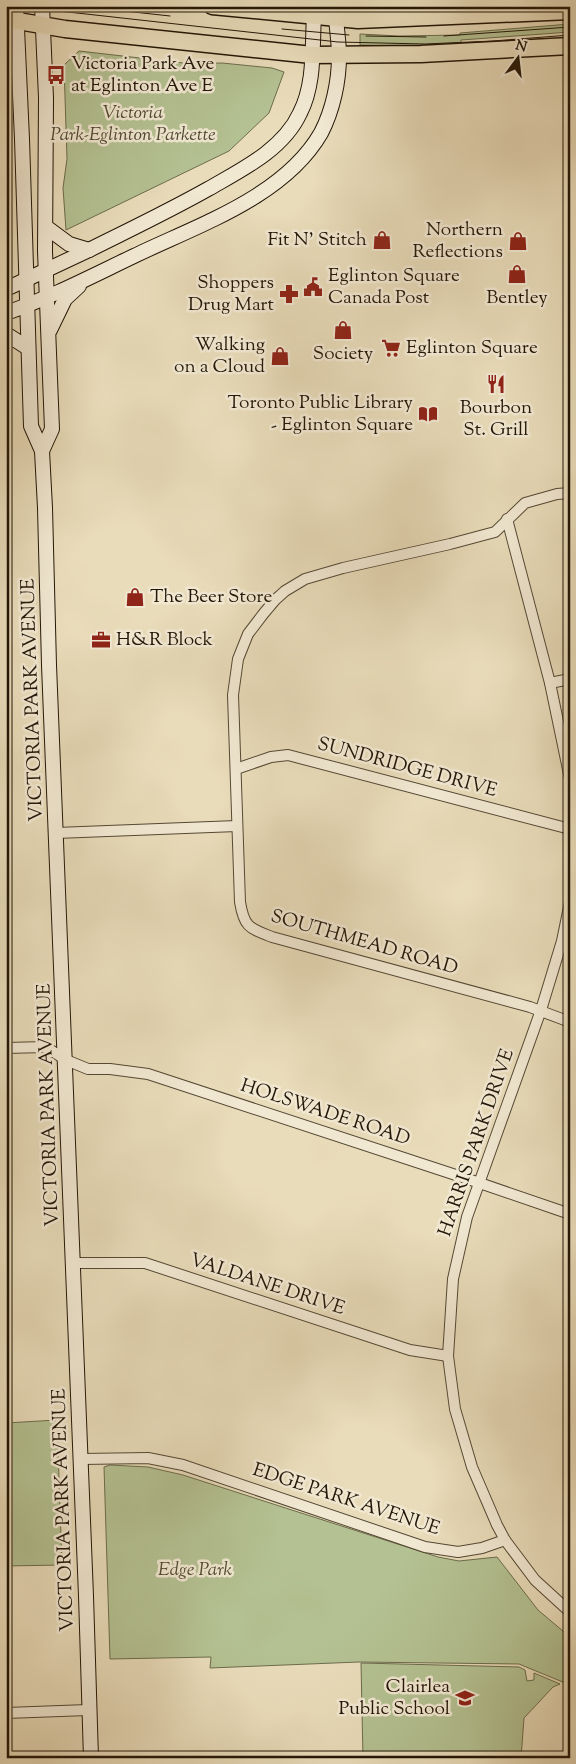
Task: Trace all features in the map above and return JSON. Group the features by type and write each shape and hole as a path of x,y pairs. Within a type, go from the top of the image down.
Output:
{"main road":[{"name":"VICTORIA PARK AVENUE","path":"42,6 46,98 45,251 52,429 42,451"},
{"path":"212,6 358,20 570,11"},
{"name":"VICTORIA PARK AVENUE","path":"13,15 22,138 31,426 42,451 74,1263 91,1758"},
{"path":"13,15 43,26 312,55 421,54 570,46"},
{"path":"6,289 182,204 240,171 273,147 291,129 301,112 306,98 312,55 314,16"},
{"path":"6,313 48,296 223,214 264,191 290,171 314,144 326,124 336,88 339,56 336,18"},
{"path":"46,227 70,244 89,250"},
{"path":"48,334 65,299 89,277"},
{"path":"6,334 28,348"}],"street":[{"name":"SOUTHMEAD ROAD","path":"570,493 557,494 525,503 495,532 342,568 305,579 285,591 275,600 248,634 238,660 233,694 240,902 243,918 254,930 272,937 541,1010 570,1022"},
{"path":"508,519 550,683 570,779"},
{"path":"550,683 570,679"},
{"name":"SUNDRIDGE DRIVE","path":"236,769 271,757 288,755 570,829"},
{"path":"56,833 237,826"},
{"name":"HARRIS PARK DRIVE","path":"505,1540 472,1467 455,1409 448,1356 453,1279 467,1217 541,1010 562,941 570,902"},
{"name":"HOLSWADE ROAD","path":"6,1048 46,1047 66,1060 88,1069 110,1069 148,1074 570,1214"},
{"name":"VALDANE DRIVE","path":"74,1263 144,1263 410,1350 448,1356"},
{"name":"EDGE PARK AVENUE","path":"81,1459 148,1458 183,1465 424,1547 458,1552 482,1548 505,1540"},
{"path":"505,1540 535,1580 570,1612"},
{"path":"6,1713 88,1710"}],"green space":[{"path":"570,24 570,32 461,40 461,45 360,45 360,34 399,36 460,35 460,33"},
{"name":"Victoria Park-Eglinton Parkette","path":"79,51 192,64 222,63 272,68 284,72 269,113 229,151 66,230 63,188 67,159 64,65"},
{"path":"57,1420 62,1565 6,1566 6,1423"},
{"name":"Edge Park","path":"110,1465 148,1467 183,1475 438,1557 459,1561 497,1557 538,1610 570,1637 570,1685 519,1664 359,1662 210,1668 211,1657 110,1659 104,1467"},
{"name":"Clairlea Public School","path":"361,1663 519,1667 525,1670 527,1681 534,1680 534,1673 560,1684 553,1687 524,1718 521,1758 363,1758"}],"tram line":[{"path":"14,6 338,42 425,44 570,35"},
{"path":"78,6 170,16"},
{"path":"444,36 570,27"},
{"path":"282,29 349,35"},
{"path":"366,36 426,37"}],"place":[{"name":"Victoria Park Ave at Eglinton Ave E","path":"56,75"},
{"name":"Fit N' Stitch","path":"382,240"},
{"name":"Northern Reflections","path":"518,241"},
{"name":"Bentley","path":"517,274"},
{"name":"Eglinton Square Canada Post","path":"313,287"},
{"name":"Shoppers Drug Mart","path":"289,294"},
{"name":"Society","path":"343,330"},
{"name":"Eglinton Square","path":"391,348"},
{"name":"Walking on a Cloud","path":"280,356"},
{"name":"Bourbon St. Grill","path":"496,384"},
{"name":"Toronto Public Library - Eglinton Square","path":"428,414"},
{"name":"The Beer Store","path":"135,597"},
{"name":"H&R Block","path":"101,640"},
{"name":"Clairlea Public School","path":"465,1698"}]}
